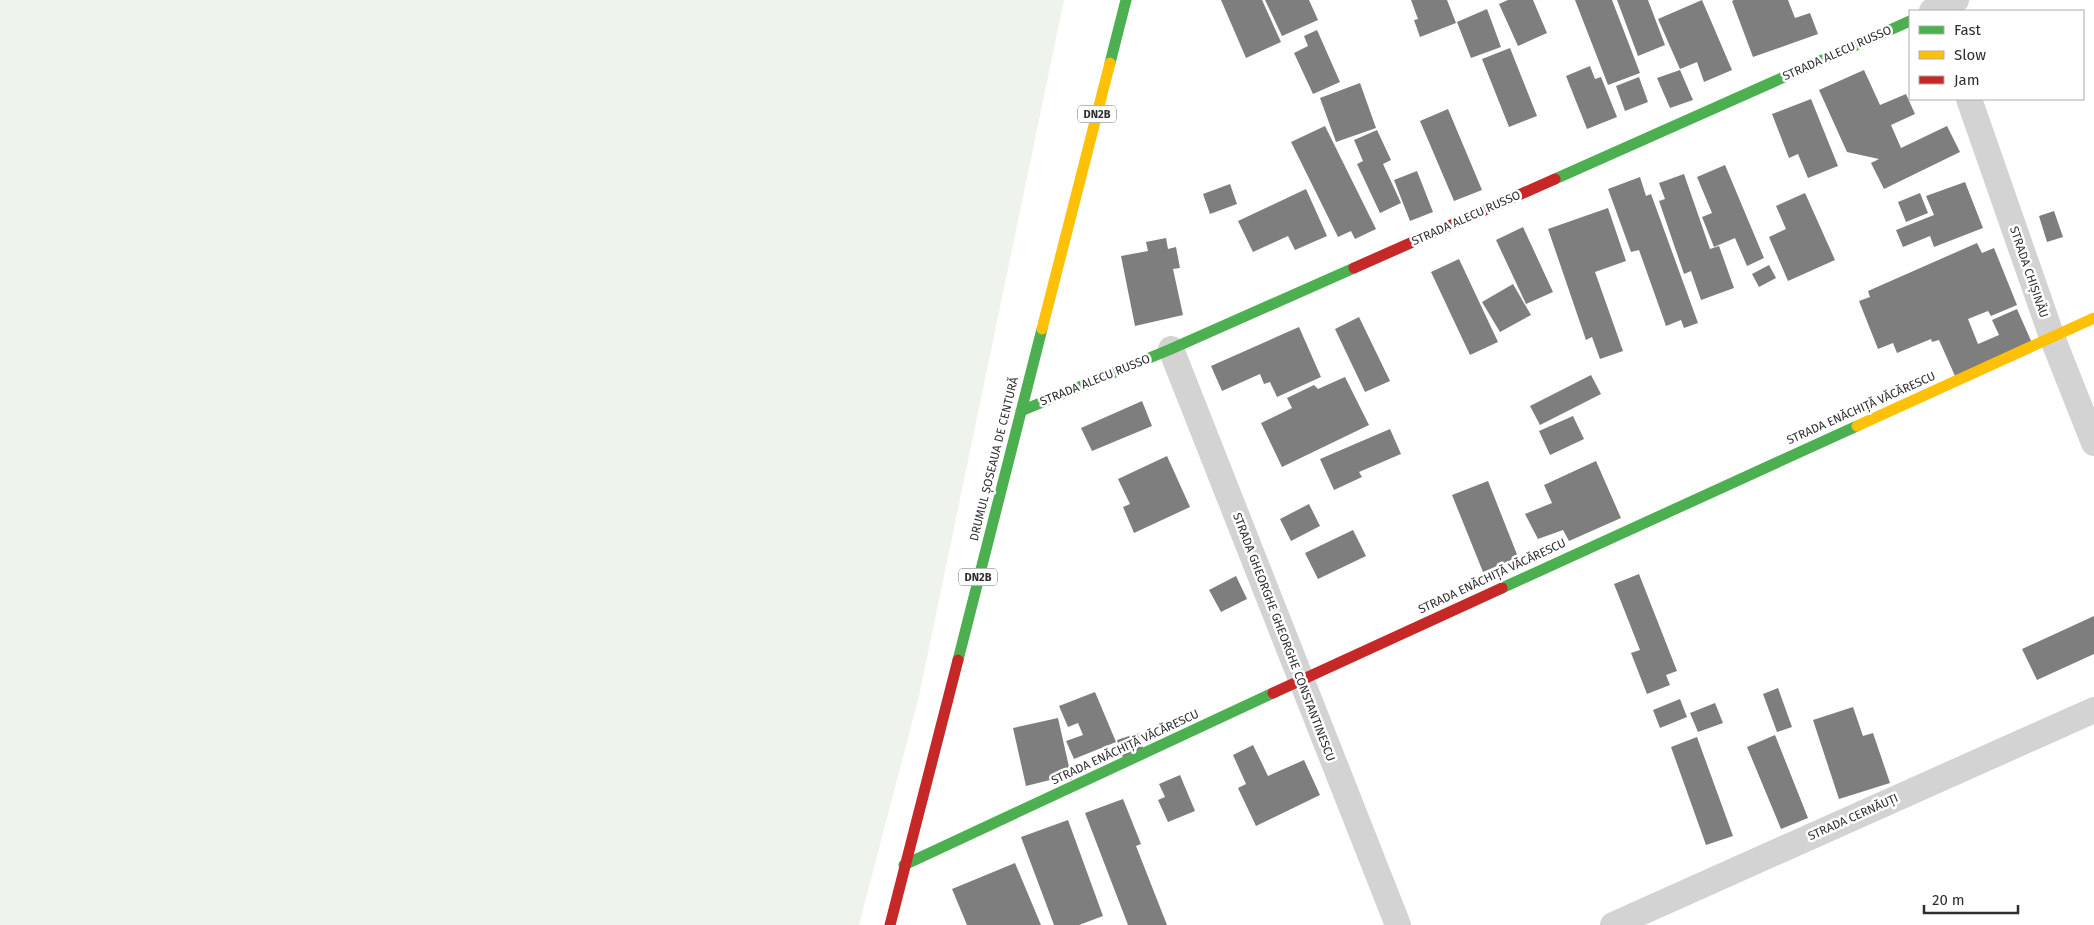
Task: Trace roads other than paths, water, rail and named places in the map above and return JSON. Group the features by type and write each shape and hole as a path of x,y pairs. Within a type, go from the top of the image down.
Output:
{"main road":[{"name":"DRUMUL ȘOSEAUA DE CENTURĂ","path":"890,925 1126,0"},
{"name":"STRADA ALECU RUSSO","path":"1021,410 1171,349 1909,21"},
{"name":"STRADA ENĂCHIȚĂ VĂCĂRESCU","path":"904,866 1300,680 2094,318"}],"street":[{"name":"STRADA CHIȘINĂU","path":"1969,100 2052,337 2094,443"},
{"name":"STRADA GHEORGHE GHEORGHE CONSTANTINESCU","path":"1171,349 1398,925"},
{"name":"STRADA CERNĂUȚI","path":"1613,925 2094,710"}]}
